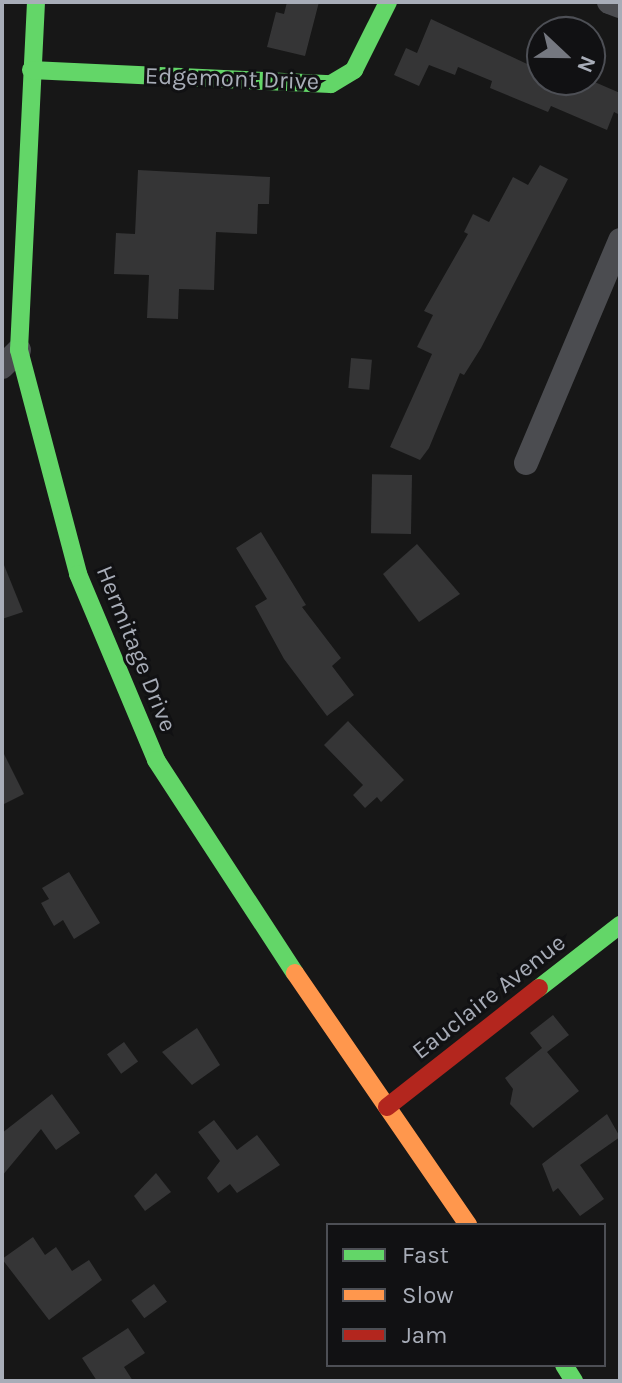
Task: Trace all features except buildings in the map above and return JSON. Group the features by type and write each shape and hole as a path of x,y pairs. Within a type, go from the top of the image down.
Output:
{"street":[{"name":"Hermitage Drive","path":"36,2 10,358 78,574 156,760 467,1223"},
{"name":"Edgemont Drive","path":"31,70 331,84 354,70 388,2"},
{"path":"609,2 620,6"},
{"path":"526,463 620,240"},
{"name":"Eauclaire Avenue","path":"387,1107 620,925"}],"traffic: fast":[{"path":"36,2 19,350 78,574 156,760 295,973"},
{"path":"31,70 331,84 354,70 388,2"},
{"path":"539,988 620,925"},
{"path":"565,1367 574,1381"}],"traffic: slow":[{"path":"295,973 467,1223"}],"traffic: jam":[{"path":"387,1107 539,988"}]}
